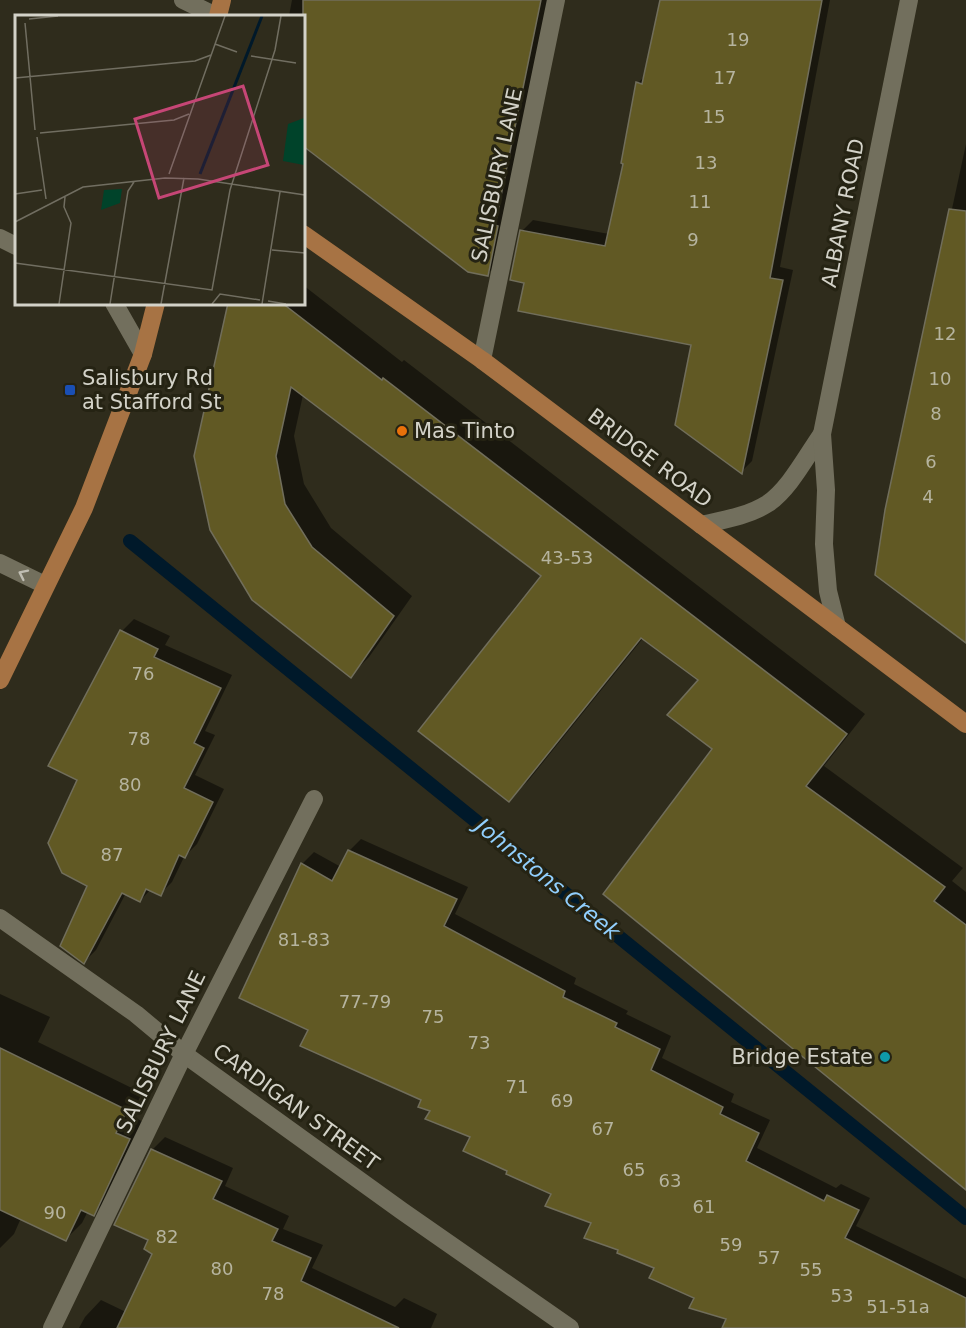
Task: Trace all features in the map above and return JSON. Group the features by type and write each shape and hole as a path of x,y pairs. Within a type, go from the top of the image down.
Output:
{"main road":[{"path":"217,15 222,0"},
{"name":"BRIDGE ROAD","path":"304,235 482,360 966,724"},
{"path":"0,680 84,508 143,354 156,304"}],"street":[{"path":"183,0 215,15"},
{"name":"SALISBURY LANE","path":"482,360 556,0"},
{"name":"ALBANY ROAD","path":"837,627 828,591 824,543 826,490 822,434 909,0"},
{"path":"0,238 15,246"},
{"path":"115,304 143,354"},
{"name":"ALBANY ROAD","path":"701,525 742,515 768,504 787,484 822,434"},
{"path":"0,563 45,585"},
{"name":"SALISBURY LANE","path":"52,1328 184,1054 314,799"},
{"name":"CARDIGAN STREET","path":"0,918 136,1014 184,1054 402,1211 570,1328"}],"building":[{"path":"303,0 541,0 495,225 498,226 488,276 468,272 304,147"},
{"path":"660,0 822,0 770,278 783,280 742,474 675,425 691,345 518,311 524,283 510,280 520,230 605,246 623,164 621,163 636,82 642,84"},
{"path":"949,209 966,211 966,643 875,575 885,510"},
{"path":"228,304 283,304 847,734 806,786 945,887 934,901 966,925 966,1190 603,894 712,749 667,715 698,680 641,638 509,802 418,731 541,576 291,387 276,456 285,504 312,547 394,616 351,678 252,600 210,530 194,456"},
{"path":"120,630 158,649 154,657 221,688 194,743 204,748 184,788 213,802 185,858 179,855 161,896 146,889 140,902 122,893 84,964 60,946 87,886 62,873 48,843 77,780 48,766"},
{"path":"348,850 457,899 444,926 565,991 563,997 617,1023 615,1027 660,1049 651,1070 723,1107 720,1114 759,1133 746,1161 824,1201 827,1195 859,1210 845,1238 966,1298 966,1328 722,1328 726,1319 689,1308 694,1298 649,1278 654,1268 617,1253 618,1250 584,1238 591,1223 545,1206 551,1194 463,1151 470,1137 425,1119 430,1111 418,1107 421,1100 300,1046 308,1030 239,998 301,863 332,881"},
{"path":"0,1048 127,1110 116,1133 130,1139 94,1216 81,1210 66,1241 0,1210"},
{"path":"151,1149 222,1181 213,1199 278,1229 272,1241 311,1258 301,1281 399,1328 117,1328 152,1254 144,1249 148,1240 114,1225"}],"waterway":[{"name":"Johnstons Creek","path":"130,541 966,1218"}],"place":[{"name":"Salisbury Rd at Stafford St","path":"70,390"},
{"name":"Mas Tinto","path":"402,431"},
{"name":"Bridge Estate","path":"885,1057"}]}
